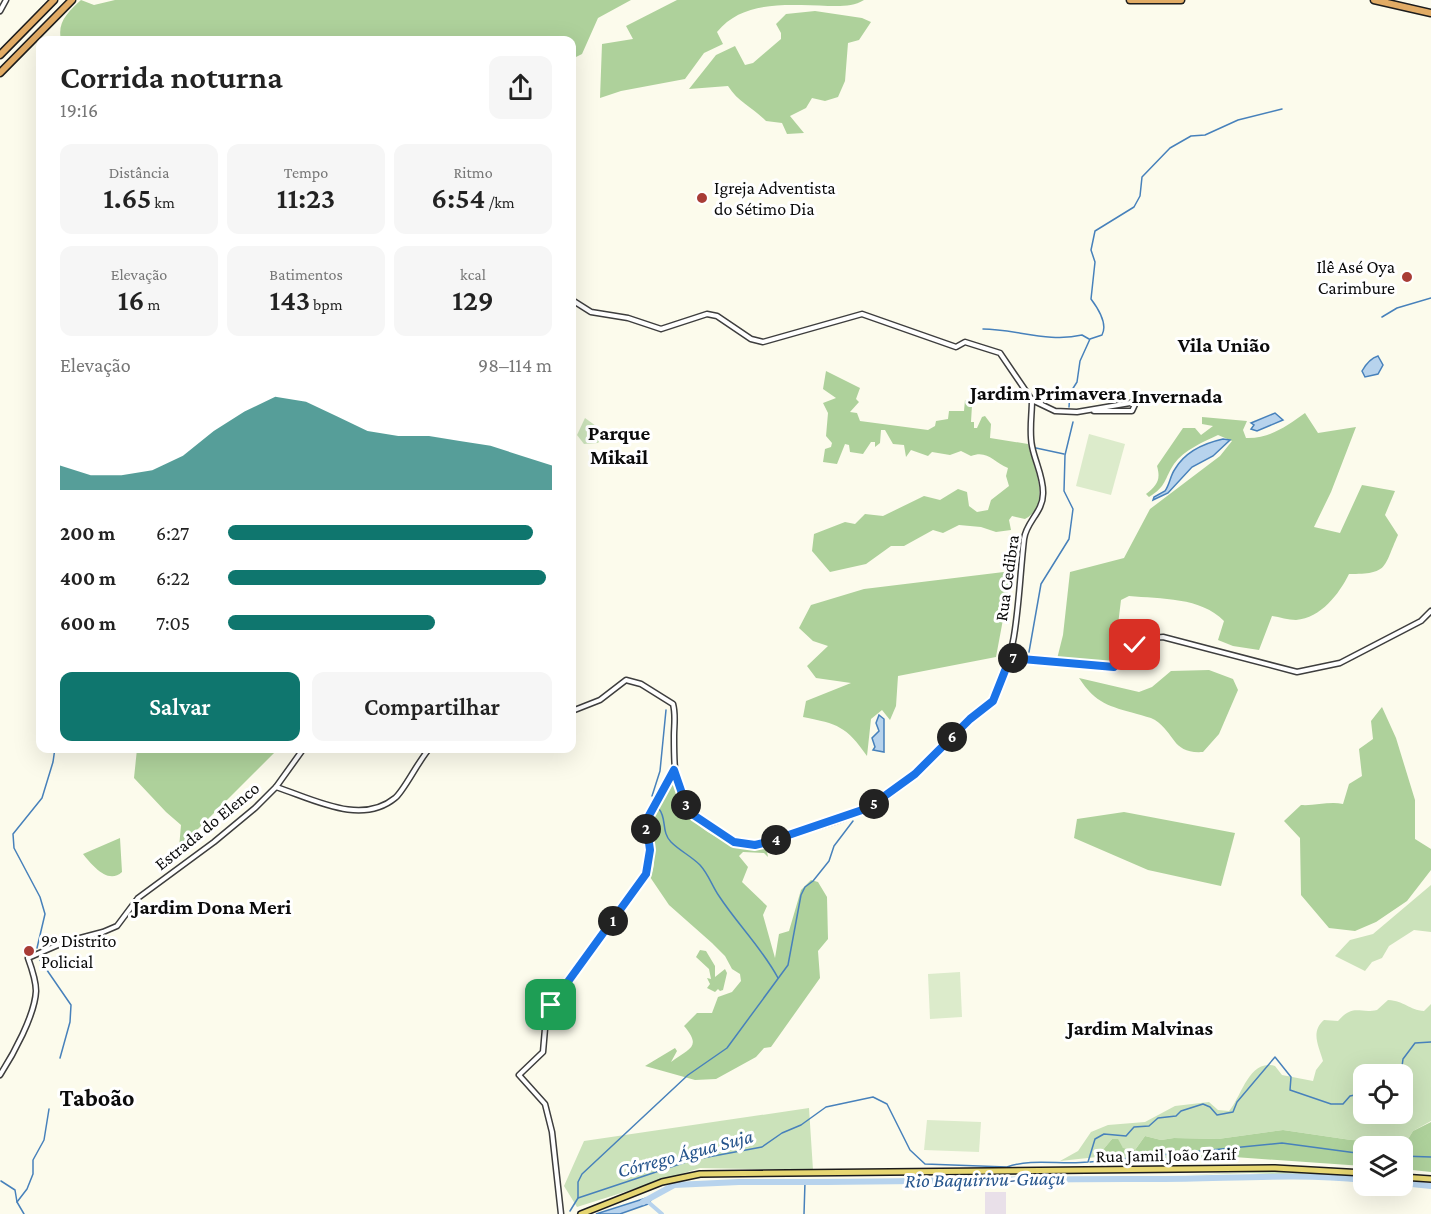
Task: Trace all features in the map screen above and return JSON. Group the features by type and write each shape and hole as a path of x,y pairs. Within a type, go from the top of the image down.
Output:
{"highway":[{"path":"0,55 54,0"},
{"path":"36,36 72,0"},
{"path":"1130,0 1181,0"},
{"path":"1374,0 1431,14"},
{"path":"0,73 36,36"}],"main road":[{"name":"Rua Jamil João Zarif","path":"580,1214 675,1178 700,1174 1248,1168 1353,1173"},
{"path":"1413,1178 1431,1179"}],"street":[{"path":"0,11 6,0"},
{"path":"576,303 591,312 628,318 662,329 707,314 717,316 751,339 763,342 865,314 956,347 965,342 1000,353 1032,400 1055,411 1087,411 1132,411 1137,400 1087,411"},
{"name":"Rua Cedibra","path":"1010,658 1020,596 1024,536 1030,522 1039,511 1043,497 1031,442 1032,400"},
{"path":"576,709 600,700 627,680 641,684 673,704 675,714 674,770 690,811 725,838 741,844 755,845 868,808 915,774 970,719 990,705 996,696 1010,658 1114,667 1143,639 1163,637 1297,672 1340,663 1420,621 1431,611"},
{"path":"276,787 300,753"},
{"name":"Estrada do Elenco","path":"0,1075 34,1000 36,983 28,958 65,942 111,930 136,900 228,831 276,787 348,810 368,811 396,798 427,753"},
{"path":"561,1214 556,1189 556,1157 545,1104 519,1075 543,1052 548,1009 646,874 650,850 646,821 674,770"}],"shaded area":[{"path":"985,1192 1006,1192 1006,1214 985,1214"}],"green space":[{"path":"81,0 94,5 115,0 631,0 598,18 582,54 576,57 576,36 60,36 62,23"},
{"path":"677,0 864,0 842,6 781,5 752,9 739,14 717,32 723,44 704,53 685,79 621,91 600,98 602,44 633,39 626,26"},
{"path":"815,11 862,18 871,22 859,40 848,43 845,81 838,97 825,101 812,98 806,108 790,116 804,133 787,134 782,123 766,121 736,97 728,86 689,89 716,55 735,46 745,65 753,63 781,39 781,33 776,24 786,14"},
{"path":"826,371 860,388 856,399 859,402 850,412 857,413 860,421 928,430 935,426 936,421 948,419 949,411 964,411 965,400 972,405 971,422 974,422 974,428 977,428 982,417 985,416 991,424 990,438 1028,444 1037,474 1040,495 1033,512 1025,519 1012,516 1009,520 1011,530 996,532 981,527 959,525 943,533 933,530 904,546 891,546 866,564 830,572 812,551 814,534 845,522 855,524 865,514 883,516 924,496 940,500 958,489 967,492 969,506 977,512 988,510 991,500 1009,486 1006,476 1008,468 982,454 971,456 961,451 950,455 932,452 928,456 911,450 906,457 904,445 893,444 885,430 881,430 880,443 875,447 875,442 871,442 863,454 850,452 849,445 845,444 837,464 823,462 825,449 831,447 832,443 826,436 828,413 823,403 836,398 823,389"},
{"path":"1305,413 1318,433 1356,427 1331,492 1314,527 1340,533 1362,485 1395,491 1385,515 1398,535 1383,567 1371,573 1349,574 1328,604 1313,615 1296,620 1272,616 1259,650 1233,646 1218,640 1224,621 1204,607 1167,599 1129,596 1121,600 1116,641 1125,646 1115,662 1057,659 1063,635 1070,572 1124,558 1150,509 1220,456 1232,441 1218,435 1188,451 1174,464 1162,486 1149,497 1146,494 1158,479 1157,466 1183,428 1195,428 1201,435 1213,426 1202,424 1202,417 1247,421 1243,430 1246,438 1254,438 1277,431"},
{"path":"585,418 596,426 602,438 598,443 584,444 577,435"},
{"path":"1089,434 1125,444 1111,495 1076,486"},
{"path":"1012,571 996,657 898,676 896,706 890,720 882,710 871,719 867,756 847,732 825,722 803,717 806,701 851,683 816,678 807,666 828,646 813,641 799,628 811,605 864,589"},
{"path":"1209,670 1233,679 1238,690 1219,734 1203,752 1185,750 1175,742 1162,725 1153,719 1119,709 1097,699 1079,678 1139,692 1152,687 1171,671"},
{"path":"1382,707 1396,738 1415,800 1415,839 1431,849 1431,870 1407,901 1376,922 1355,931 1329,928 1301,895 1300,838 1284,821 1301,805 1343,804 1349,784 1362,776 1359,749 1373,739 1371,721"},
{"path":"137,753 274,753 179,848 181,825 134,778"},
{"path":"671,782 685,810 692,819 710,833 744,846 766,847 768,857 764,853 743,852 739,856 748,867 742,882 767,906 763,915 775,958 779,934 789,931 801,890 811,880 818,882 827,897 828,939 818,951 820,978 771,1047 764,1048 756,1057 716,1079 695,1080 645,1066 675,1048 677,1051 671,1062 688,1050 693,1043 684,1026 697,1013 712,1013 718,997 732,992 741,981 740,974 732,969 725,956 669,905 650,877 654,858 649,832 650,820 657,802"},
{"path":"1124,812 1235,833 1221,886 1148,870 1074,838 1077,819"},
{"path":"120,838 122,872 117,875 111,876 101,872 83,854"},
{"path":"1431,885 1431,932 1414,930 1389,946 1382,958 1372,962 1365,971 1335,956 1350,940 1373,934"},
{"path":"700,950 706,951 715,966 715,977 725,969 727,973 723,990 718,989 715,992 707,988 710,984 707,978 711,979 709,969 696,957"},
{"path":"960,972 962,1017 930,1019 928,974"},
{"path":"1388,1000 1424,1011 1431,1004 1431,1121 1413,1131 1410,1136 1353,1136 1353,1140 1351,1140 1283,1130 1218,1139 1161,1140 1145,1136 1135,1150 1123,1148 1112,1139 1097,1157 1060,1161 1078,1151 1091,1132 1108,1125 1145,1122 1175,1106 1209,1102 1218,1110 1229,1111 1252,1073 1266,1065 1275,1066 1282,1075 1313,1081 1316,1070 1323,1061 1316,1034 1324,1020 1338,1021 1348,1012 1357,1010 1377,1010"},
{"path":"809,1108 813,1170 700,1168 577,1207 564,1186 584,1141"},
{"path":"927,1120 981,1122 979,1152 924,1150"},
{"path":"1431,1122 1431,1172 1413,1170 1413,1136 1410,1136 1413,1131"},
{"path":"1283,1130 1353,1140 1353,1165 1234,1157 1120,1163 1105,1161 1097,1157 1112,1139 1118,1139 1123,1148 1135,1150 1145,1136 1161,1140 1218,1139"},
{"path":"1271,1171 1353,1178 1250,1173 1185,1175"}],"water":[{"path":"1378,356 1383,365 1378,374 1365,377 1362,371 1371,360"},
{"path":"1275,413 1283,420 1257,431 1251,429 1254,425 1251,423"},
{"path":"1223,439 1230,440 1213,456 1192,467 1168,493 1153,500 1165,491 1173,472 1184,458 1209,443"},
{"path":"879,715 884,719 884,752 873,750 875,747 872,738 879,731 876,723"},
{"path":"646,1198 651,1200 648,1204 620,1214 596,1214"}],"waterway":[{"path":"1069,407 1070,393 1077,382 1080,361 1090,339 1102,335 1104,326 1091,299 1095,262 1091,250 1095,231 1134,207 1140,196 1142,177 1170,148 1191,136 1205,135 1238,120 1282,109"},
{"path":"1382,317 1397,308 1431,298"},
{"path":"983,329 1045,337 1082,335 1089,339"},
{"path":"1029,652 1041,584 1069,539 1073,509 1064,491 1065,455 1073,422"},
{"path":"1036,448 1064,454"},
{"path":"652,796 660,771 666,710"},
{"path":"37,948 45,914 40,897 14,848 13,834 42,798 54,753"},
{"path":"659,809 668,838 703,869 719,896 778,978"},
{"path":"578,1198 578,1182 582,1174 688,1075 727,1048 788,965 801,895 805,887 813,881 829,861 834,846 853,821"},
{"path":"40,960 71,1005 70,1022 60,1058"},
{"name":"Córrego Água Suja","path":"1402,1064 1403,1059 1415,1043 1431,1042"},
{"name":"Córrego Água Suja","path":"570,1211 578,1198 692,1160 762,1147 782,1133 801,1125 826,1107 873,1097 887,1104 910,1150 925,1164 1007,1167 1036,1162 1088,1162 1095,1139 1104,1134 1126,1136 1134,1127 1149,1126 1158,1118 1176,1116 1181,1111 1203,1104 1210,1107 1217,1115 1233,1112 1237,1102 1275,1057 1291,1077 1290,1090 1331,1104 1343,1104 1353,1095"},
{"path":"17,1202 27,1189 33,1174 33,1160 44,1140 49,1109"},
{"path":"1090,1162 1282,1143 1353,1153"},
{"path":"1413,1156 1431,1157"},
{"name":"Rio Baquirivu-Guaçu","path":"643,1202 674,1185 739,1182 1287,1177 1353,1179"},
{"path":"1,1181 15,1190 17,1202 24,1214"},
{"path":"804,1214 805,1182"},
{"name":"Rio Baquirivu-Guaçu","path":"1413,1184 1431,1186"},
{"path":"647,1201 662,1214"}],"place":[{"name":"Igreja Adventista do Sétimo Dia","path":"702,198"},
{"name":"Ilê Asé Oya Carimbure","path":"1407,277"},
{"name":"9º Distrito Policial","path":"29,951"}],"district":[{"name":"Vila União","path":"1224,345"},
{"name":"Jardim Primavera","path":"1048,393"},
{"name":"Invernada","path":"1177,396"},
{"name":"Parque Mikail","path":"619,445"},
{"name":"Jardim Dona Meri","path":"212,907"},
{"name":"Jardim Malvinas","path":"1140,1028"},
{"name":"Taboão","path":"97,1098"}],"route":[{"path":"551,1005 642,882 650,858 646,821 674,770 686,805 695,816 734,842 755,845 768,842 868,808 915,774 970,719 990,705 1005,676 1010,658 1117,667 1135,645"}]}
